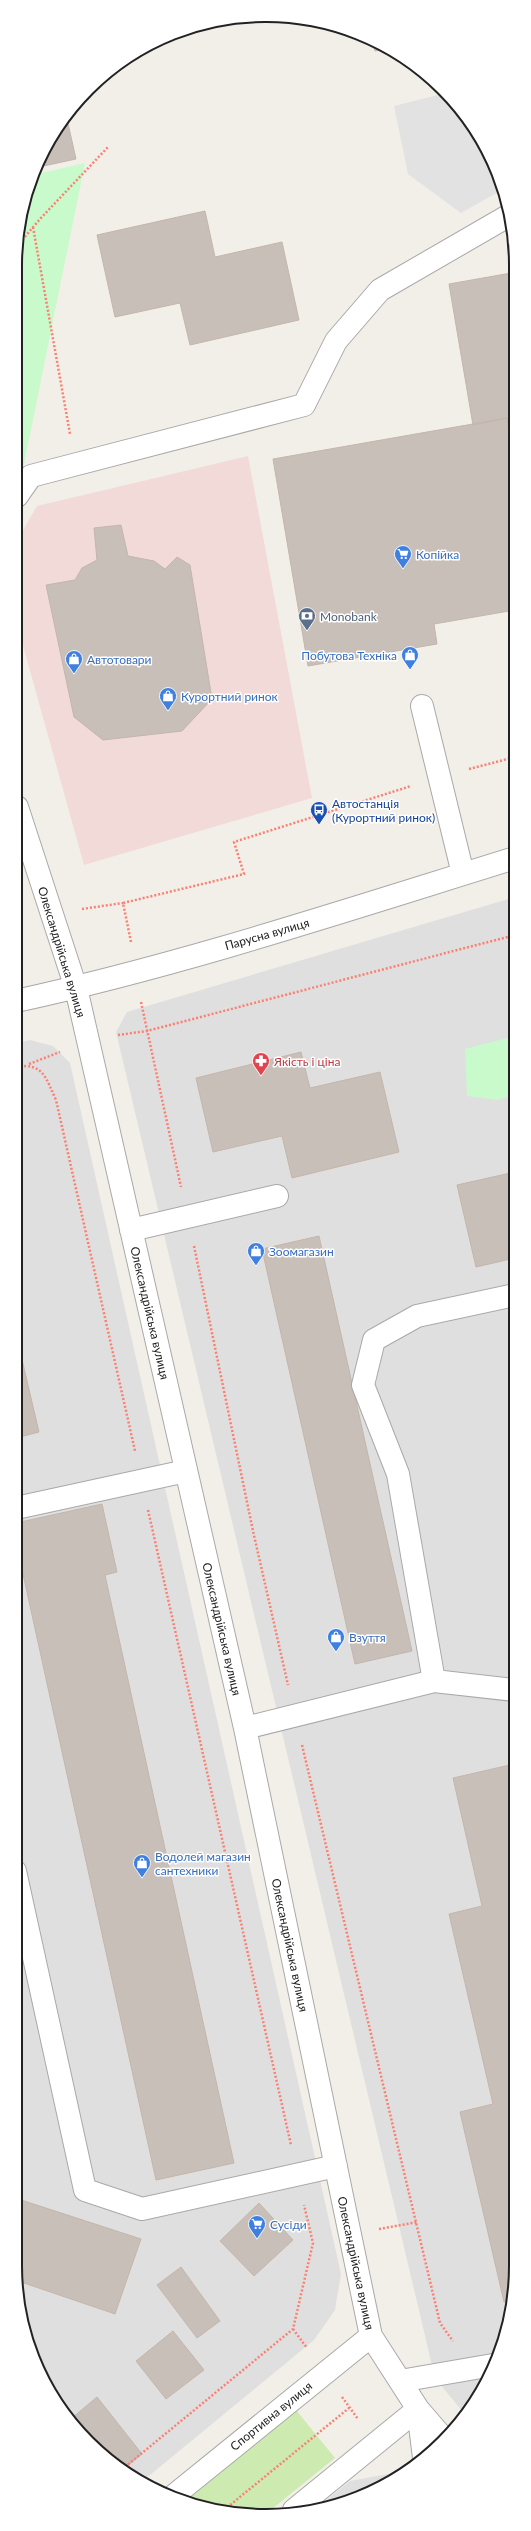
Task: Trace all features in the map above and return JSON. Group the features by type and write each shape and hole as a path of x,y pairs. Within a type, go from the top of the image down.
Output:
{"street":[{"path":"22,489 31,476 304,406 336,341 380,290 504,218"},
{"path":"422,706 463,874"},
{"name":"Олександрійська вулиця","path":"22,825 76,988 245,1728 371,2336 418,2409 441,2435"},
{"name":"Парусна вулиця","path":"22,1000 76,988 343,912 509,860"},
{"path":"131,1230 277,1196"},
{"path":"434,1681 398,1474 363,1385 374,1340 417,1316 509,1296"},
{"path":"22,1507 186,1471"},
{"path":"245,1728 434,1681 509,1689"},
{"path":"22,1902 86,2190 142,2209 336,2166"},
{"name":"Спортивна вулиця","path":"178,2492 371,2336"},
{"path":"400,2381 487,2366"},
{"path":"418,2409 423,2451"},
{"path":"298,2507 418,2409"}],"path":[{"path":"24,238 109,146"},
{"path":"33,227 75,464"},
{"path":"147,1031 124,903 244,874 234,842 439,776 509,758"},
{"path":"22,1066 88,1040 147,1031 509,937"},
{"path":"29,1064 44,1072 56,1100 292,2149"},
{"path":"127,2466 293,2329 313,2243 304,2204"},
{"path":"229,2506 349,2408"}],"shaded area":[{"path":"439,95 468,130 484,158 498,192 461,213 408,174 394,106"},
{"name":"Курортний ринок","path":"248,456 312,798 84,865 22,642 22,532 37,506"},
{"path":"509,899 509,2266 507,2297 501,2329 484,2373 462,2410 435,2378 116,1032 127,1012"},
{"path":"30,1040 53,1046 70,1063 341,2274 335,2310 314,2340 147,2478 130,2468 105,2449 82,2426 63,2401 47,2373 35,2344 30,2329 24,2297 22,2266 22,1042"},
{"path":"392,2473 359,2490 324,2502 350,2481"}],"green space":[{"path":"85,163 22,470 22,266 24,234 30,202 41,173"},
{"path":"509,1038 509,1097 498,1100 467,1096 465,1049"},
{"path":"296,2410 335,2458 272,2509 234,2507 191,2497"}],"building":[{"path":"68,123 76,159 44,166"},
{"path":"205,211 215,257 282,242 299,320 190,345 180,303 115,317 97,235"},
{"path":"509,273 509,430 507,418 473,425 449,284"},
{"name":"Копійка","path":"507,418 509,430 509,611 434,624 437,644 308,666 273,459"},
{"path":"121,525 128,556 154,561 165,569 177,557 190,565 212,699 182,731 103,740 74,717 46,585 75,580 82,568 97,560 94,528"},
{"path":"301,1052 310,1088 380,1072 399,1152 292,1178 282,1136 213,1152 196,1078"},
{"path":"509,1173 509,1259 476,1267 457,1185"},
{"path":"319,1236 412,1651 355,1664 262,1249"},
{"path":"22,1360 39,1432 22,1436"},
{"path":"102,1504 117,1572 105,1575 234,2163 156,2180 22,1569 22,1522"},
{"path":"509,1765 509,2266 507,2297 506,2301 504,2302 460,2112 493,2104 449,1914 482,1906 453,1778"},
{"path":"22,2200 141,2239 115,2314 23,2283"},
{"path":"259,2203 293,2240 254,2276 220,2241"},
{"path":"181,2267 220,2321 197,2338 157,2285"},
{"path":"173,2331 204,2370 166,2399 136,2361"},
{"path":"97,2397 142,2454 127,2466 93,2438 74,2416"}],"place":[{"name":"Копійка","path":"403,569"},
{"name":"Monobank","path":"307,631"},
{"name":"Побутова Техніка","path":"410,670"},
{"name":"Автотовари","path":"74,674"},
{"name":"Курортний ринок","path":"168,711"},
{"name":"Автостанція (Курортний ринок)","path":"319,825"},
{"name":"Якість і ціна","path":"261,1076"},
{"name":"Зоомагазин","path":"256,1266"},
{"name":"Взуття","path":"336,1652"},
{"name":"Водолей магазин сантехники","path":"142,1878"},
{"name":"Сусіди","path":"257,2239"}]}
